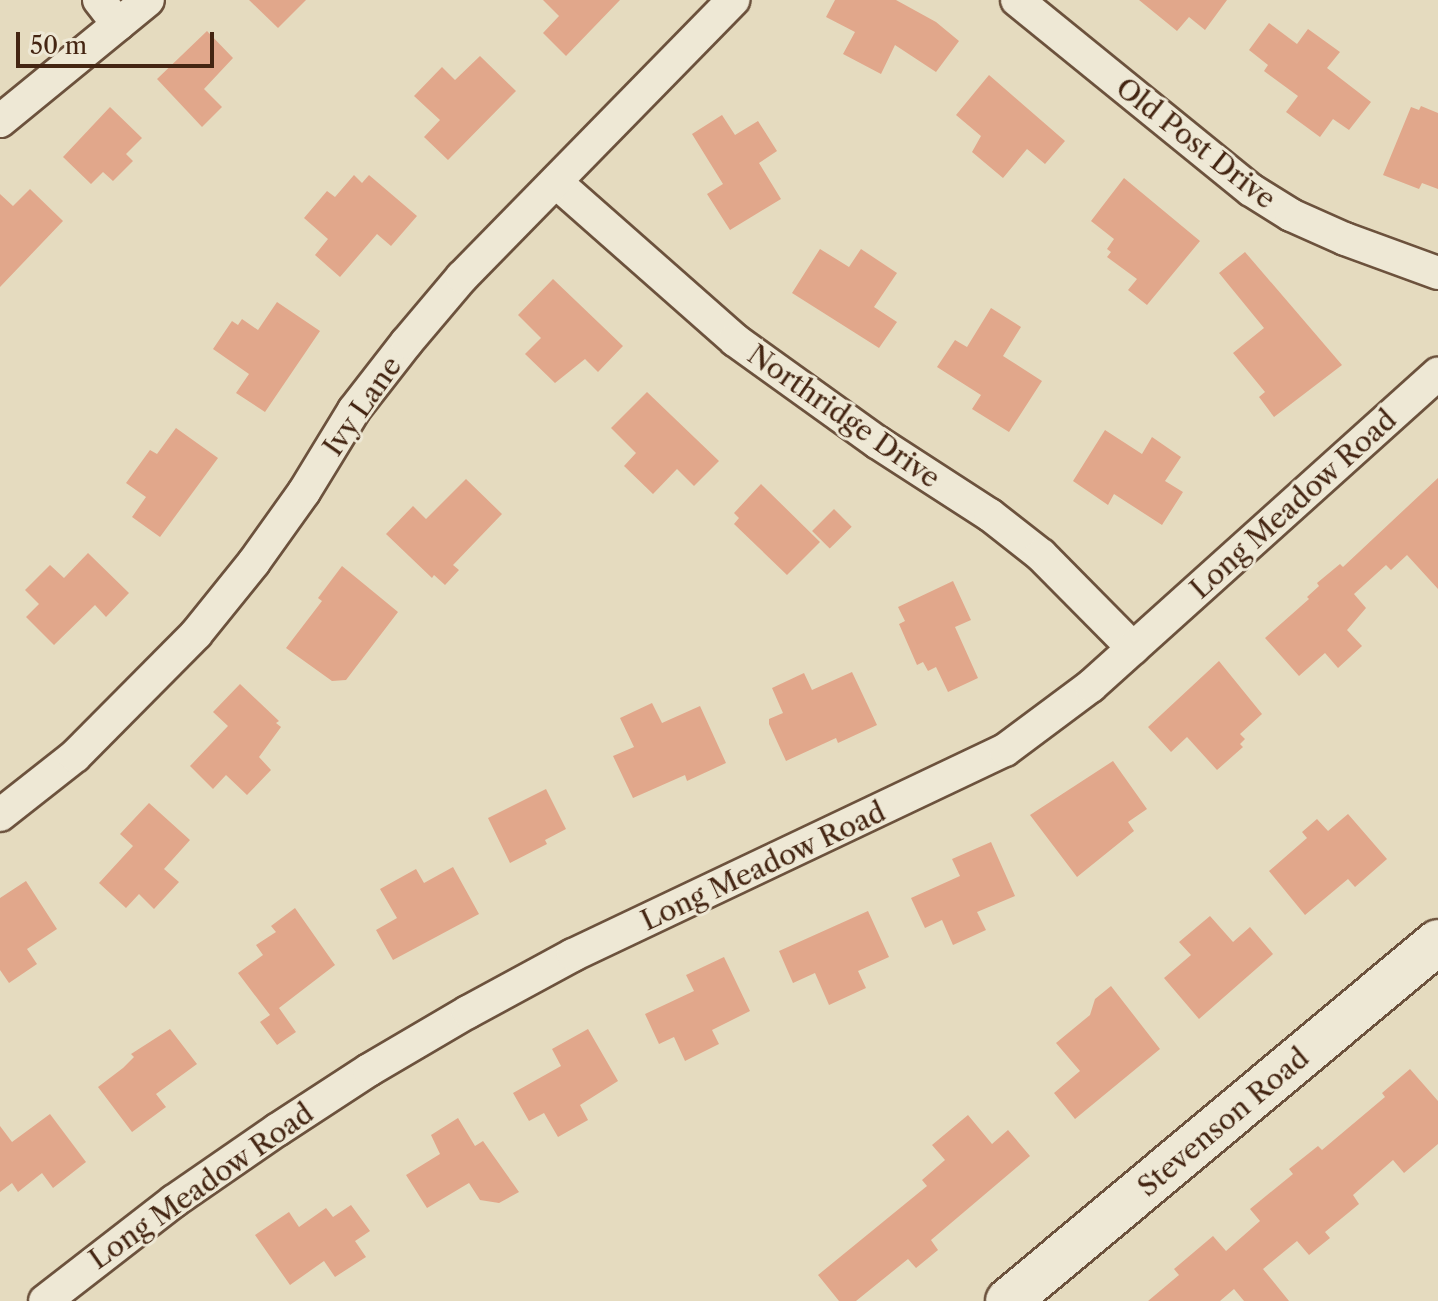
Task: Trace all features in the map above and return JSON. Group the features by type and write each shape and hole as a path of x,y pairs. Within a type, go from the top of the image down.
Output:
{"main road":[{"name":"Stevenson Road","path":"1008,1301 1438,942"}],"street":[{"path":"0,121 109,12 148,0"},
{"name":"Ivy Lane","path":"0,815 75,756 196,634 254,562 304,492 354,410 462,277 733,0"},
{"name":"Old Post Drive","path":"1017,0 1251,190 1291,215 1438,273"},
{"name":"Northridge Drive","path":"556,182 735,340 838,415 990,515 1041,555 1133,648"},
{"name":"Long Meadow Road","path":"45,1301 174,1201 369,1070 573,955 1005,750 1051,718 1133,648 1438,374"}],"building":[{"path":"249,0 306,0 278,28"},
{"path":"543,0 620,0 566,56 543,33 559,16"},
{"path":"835,0 896,0 936,22 959,41 936,72 895,45 881,74 843,54 855,32 826,17"},
{"path":"1139,0 1227,0 1205,30 1189,17 1177,31"},
{"path":"1269,23 1297,44 1308,29 1340,52 1327,68 1371,102 1349,130 1333,119 1320,137 1286,112 1298,96 1264,71 1268,65 1249,50"},
{"path":"207,31 233,58 204,89 222,107 202,127 157,79"},
{"path":"480,56 516,91 448,160 424,137 440,120 414,96 442,67 455,80"},
{"path":"989,75 1065,141 1045,164 1027,149 1003,178 972,152 981,136 956,115"},
{"path":"1421,106 1438,113 1438,189 1422,183 1419,189 1383,175 1411,107 1419,110"},
{"path":"110,107 142,138 126,154 133,161 113,181 103,172 91,184 63,157"},
{"path":"722,115 735,135 758,121 777,151 759,163 781,199 730,230 707,194 723,184 692,134"},
{"path":"354,175 362,183 369,175 417,216 391,246 377,234 340,277 315,255 328,239 304,218 327,191 335,197"},
{"path":"1124,178 1200,241 1147,305 1128,290 1137,279 1107,257 1111,252 1107,249 1114,239 1091,221"},
{"path":"30,189 63,221 0,287 0,194 13,206"},
{"path":"820,249 849,267 861,249 897,273 874,307 897,322 879,348 792,293"},
{"path":"1245,252 1342,365 1274,417 1259,397 1265,392 1233,353 1264,328 1219,273"},
{"path":"553,279 623,346 598,372 585,359 555,383 525,354 541,338 518,315"},
{"path":"277,302 320,331 265,412 236,393 249,374 213,349 232,321 238,325 242,319 258,330"},
{"path":"991,308 1021,327 1003,356 1042,381 1009,432 972,409 981,395 937,367 955,340 967,347"},
{"path":"647,392 719,461 694,486 677,469 653,494 624,466 636,453 611,428"},
{"path":"176,428 218,458 160,537 132,517 146,497 126,483 150,450 157,454"},
{"path":"1105,430 1142,454 1152,437 1181,457 1165,481 1183,492 1162,525 1114,494 1108,505 1073,481"},
{"path":"1438,478 1438,589 1407,555 1391,570 1386,565 1354,594 1366,608 1347,630 1362,646 1338,668 1325,653 1299,676 1265,638 1309,599 1307,597 1319,586 1317,583 1340,564 1343,567"},
{"path":"466,479 502,514 453,565 459,570 445,585 434,575 432,578 386,534 413,506 426,519"},
{"path":"761,484 820,542 787,575 734,524 739,518 734,513"},
{"path":"834,509 852,527 830,549 812,531"},
{"path":"88,553 129,593 106,617 95,605 54,645 26,617 39,604 25,590 50,565 64,578"},
{"path":"342,566 398,612 346,680 332,681 286,648 322,601 318,598"},
{"path":"953,581 971,620 955,627 978,678 948,692 936,667 928,671 923,662 917,665 899,624 905,621 898,607"},
{"path":"1219,661 1262,714 1240,734 1245,739 1240,744 1243,747 1217,770 1187,737 1171,752 1148,727"},
{"path":"852,672 877,725 838,743 836,738 786,761 769,724 769,719 783,713 772,688 804,673 812,690"},
{"path":"240,684 279,721 276,723 281,727 259,757 271,770 247,795 226,775 213,789 190,766 228,726 213,712"},
{"path":"652,703 662,723 700,706 726,763 687,781 685,775 633,798 613,756 634,747 620,718"},
{"path":"1113,761 1147,809 1128,822 1134,831 1077,877 1030,815"},
{"path":"546,789 566,829 545,840 547,844 510,863 488,818"},
{"path":"149,803 190,840 164,869 179,882 154,909 139,894 126,908 99,883 133,846 120,834"},
{"path":"1348,814 1387,859 1355,887 1348,879 1305,915 1269,871 1307,838 1302,832 1317,819 1328,831"},
{"path":"991,842 1015,896 977,912 986,930 953,945 942,920 925,928 911,898 960,876 952,859"},
{"path":"453,867 479,914 393,960 376,930 397,918 380,889 416,869 424,883"},
{"path":"26,881 57,929 27,949 37,964 9,983 0,970 0,898"},
{"path":"295,908 335,965 279,1008 296,1032 277,1045 260,1022 270,1015 238,973 263,955 256,945 276,932 271,926"},
{"path":"868,911 889,957 858,971 866,988 829,1005 815,973 793,983 779,951"},
{"path":"1210,916 1233,942 1250,927 1273,954 1199,1019 1164,978 1191,955 1179,942"},
{"path":"724,957 750,1011 712,1030 719,1044 685,1061 674,1037 659,1044 645,1014 694,991 686,975"},
{"path":"1111,986 1160,1049 1075,1119 1054,1093 1080,1071 1056,1043 1090,1015 1095,999"},
{"path":"170,1029 197,1064 156,1094 166,1107 132,1132 98,1087 123,1068 134,1057 131,1054"},
{"path":"588,1029 618,1081 580,1105 588,1120 558,1137 544,1113 529,1121 513,1093 561,1066 552,1049"},
{"path":"1410,1069 1438,1101 1438,1144 1404,1173 1393,1160 1353,1195 1359,1204 1325,1232 1330,1238 1309,1255 1297,1241 1263,1269 1289,1301 1244,1301 1234,1289 1220,1301 1148,1301 1179,1275 1174,1269 1213,1236 1226,1251 1260,1221 1250,1209 1293,1174 1289,1169 1318,1146 1322,1150 1385,1097 1382,1093"},
{"path":"50,1114 86,1162 53,1188 42,1173 18,1192 12,1183 0,1192 0,1126 12,1142"},
{"path":"968,1115 992,1144 1008,1130 1030,1156 931,1240 938,1250 916,1268 908,1259 856,1301 839,1301 818,1275 927,1186 922,1180 945,1160 932,1145"},
{"path":"458,1118 475,1146 483,1141 519,1192 499,1203 480,1200 469,1183 427,1208 406,1175 440,1154 431,1135"},
{"path":"351,1205 370,1231 355,1241 366,1257 335,1277 324,1261 290,1285 255,1235 289,1212 299,1227 326,1208 333,1217"}]}
